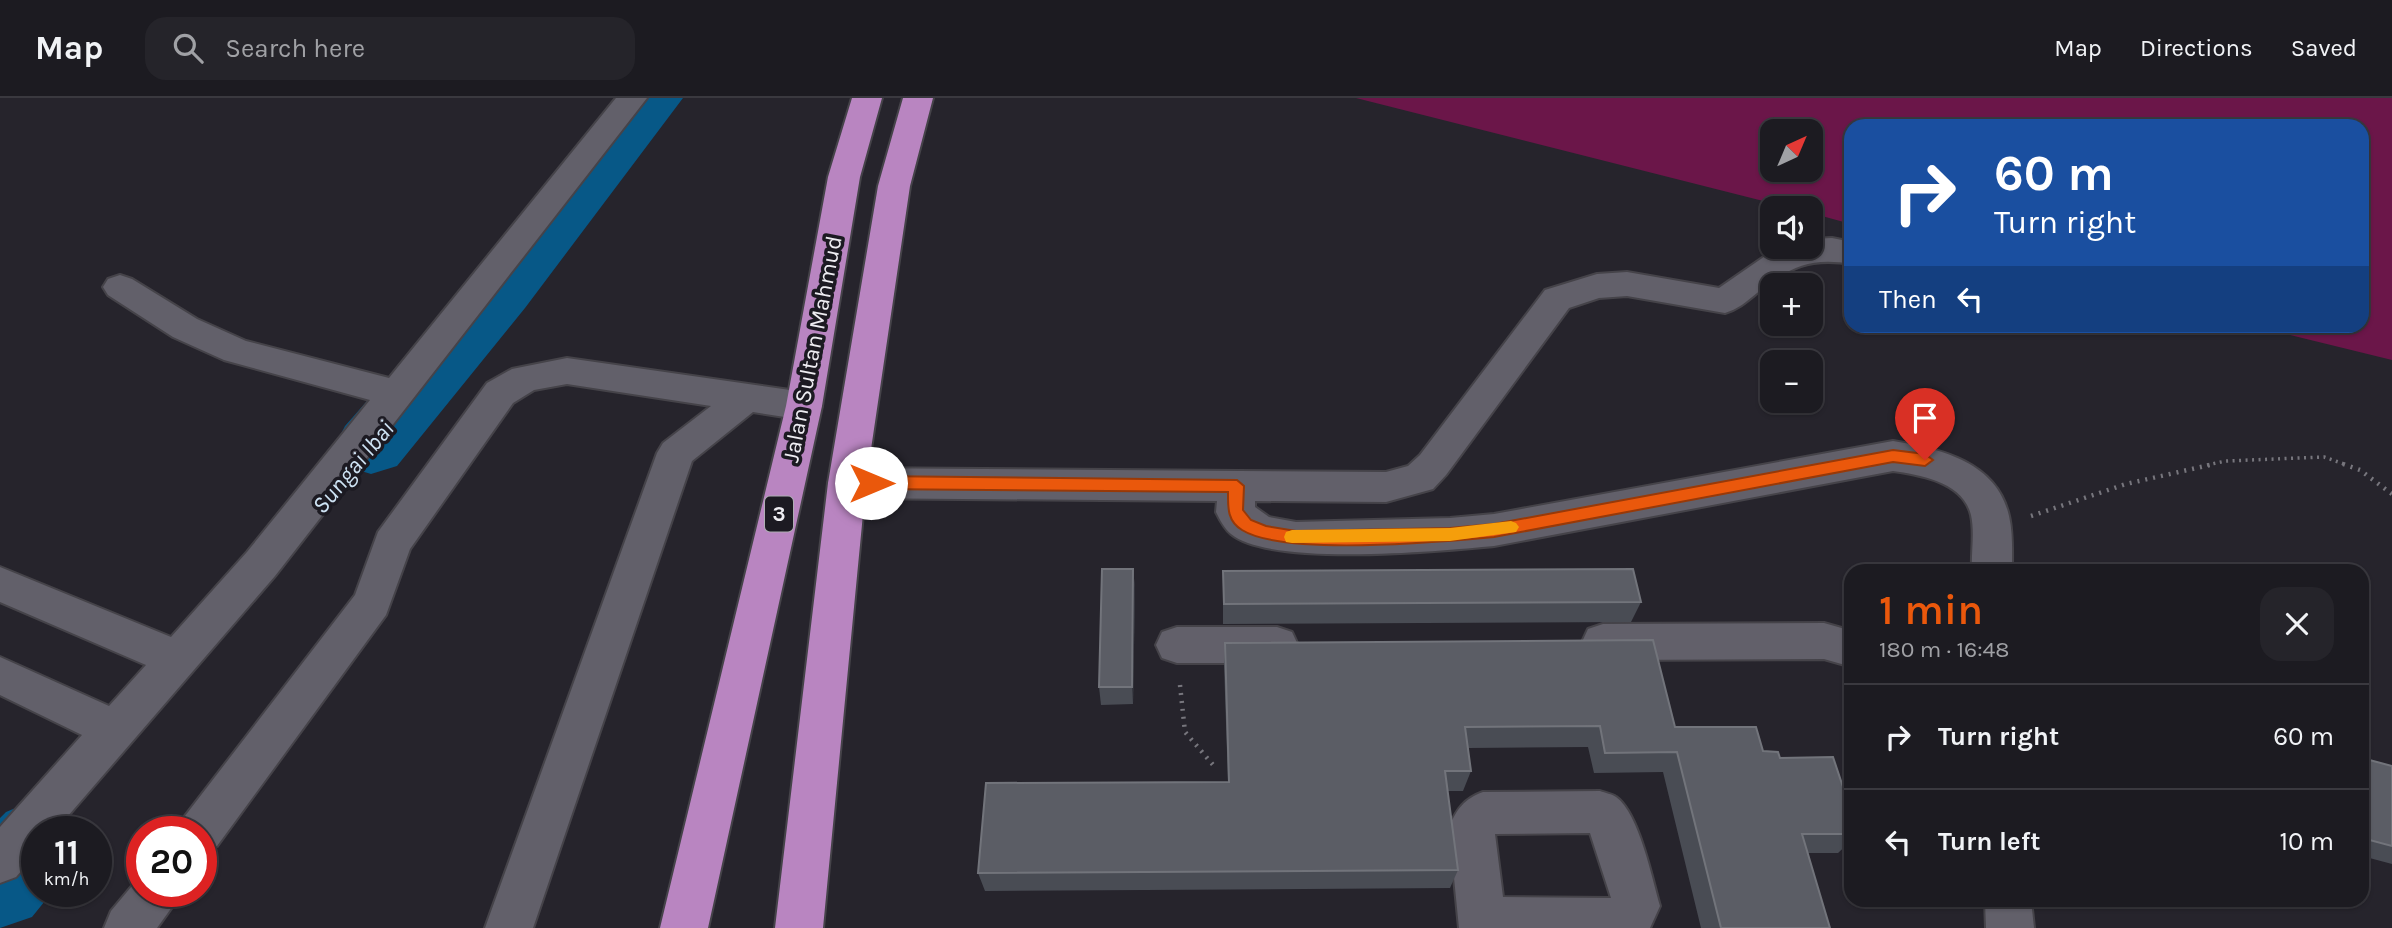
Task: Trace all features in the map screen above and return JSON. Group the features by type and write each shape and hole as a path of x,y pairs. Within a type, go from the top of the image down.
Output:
{"highway":[{"name":"Jalan Sultan Mahmud","path":"684,928 804,406 844,177 867,98"},
{"path":"799,928 847,483 894,186 918,98"}],"street":[{"path":"0,861 261,564 632,98"},
{"path":"847,483 1386,487 1420,478 1557,299 1597,286 1627,284 1725,301 1778,260 1804,250 1844,252"},
{"path":"120,287 185,328 236,351 397,394"},
{"path":"212,816 372,603 392,543 500,393 524,378 567,370 804,406"},
{"path":"509,928 676,453 745,399"},
{"path":"1237,486 1235,512 1246,524 1264,532 1296,538 1450,534 1494,530 1893,456 1925,460 1954,471 1975,488 1990,513 1992,564"},
{"path":"0,584 179,660"},
{"path":"1563,643 1824,641 1844,647"},
{"path":"1177,645 1315,645"},
{"path":"0,675 124,723"},
{"path":"128,928 144,907"},
{"path":"2008,907 2010,928"}],"path":[{"path":"1991,530 2126,484 2226,461 2324,457 2360,470 2392,494"},
{"path":"1177,645 1185,732 1214,766"}],"shaded area":[{"path":"1356,98 2392,98 2392,360 2282,333 2369,333 2369,119 1844,119 1844,222 1823,216 1823,196 1760,196 1760,200"}],"building":[{"path":"1102,569 1133,569 1132,687 1099,687"},
{"path":"1633,569 1641,602 1224,604 1223,571"},
{"path":"1653,640 1675,727 1756,727 1763,751 1778,752 1780,758 1833,757 1844,790 1844,834 1802,834 1830,928 1721,928 1677,752 1605,753 1600,726 1465,727 1471,771 1445,771 1458,870 978,873 986,783 1229,782 1225,643"},
{"path":"2369,760 2392,766 2392,846 2369,840"}],"waterway":[{"name":"Sungai Ibai","path":"371,446 502,291 654,98"},
{"name":"Sungai Ibai","path":"0,886 21,861"}],"slow traffic":[{"path":"1292,537 1450,534 1511,527"}],"route":[{"path":"871,483 1237,486 1235,512 1240,519 1264,532 1296,538 1471,533 1893,456 1925,460"}]}
